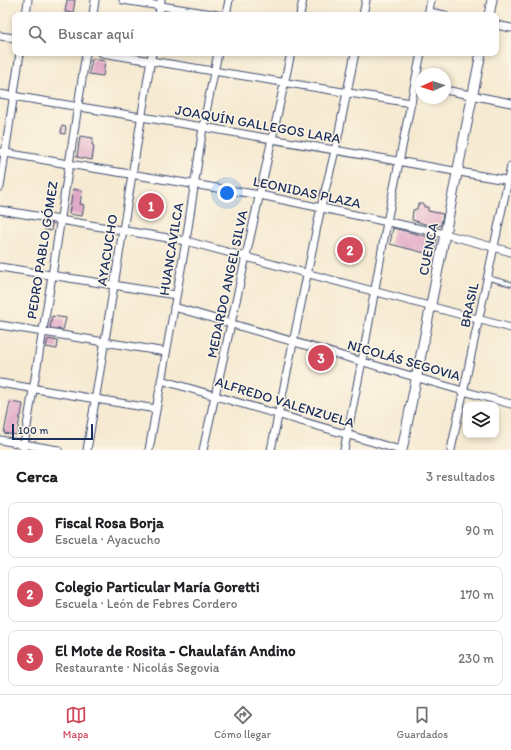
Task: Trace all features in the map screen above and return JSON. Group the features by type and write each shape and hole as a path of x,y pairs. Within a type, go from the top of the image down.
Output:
{"main road":[{"path":"490,12 492,0"},
{"name":"CUENCA","path":"401,450 480,56"}],"street":[{"path":"26,12 28,0"},
{"path":"93,12 95,0"},
{"path":"123,0 161,3 204,12"},
{"path":"227,12 229,0"},
{"path":"301,12 303,0"},
{"path":"364,12 366,0"},
{"path":"429,12 431,0"},
{"path":"499,26 511,28"},
{"path":"0,36 12,38"},
{"path":"0,187 3,152 15,96 20,56"},
{"name":"PEDRO PABLO GÓMEZ","path":"23,447 52,276 86,56"},
{"path":"120,56 411,103"},
{"name":"AYACUCHO","path":"87,450 106,343 152,56"},
{"name":"HUANCAVILCA","path":"149,450 186,241 203,128 217,56"},
{"name":"MEDARDO ANGEL SILVA","path":"203,450 290,56"},
{"path":"271,450 321,207 335,151 354,56"},
{"path":"420,68 421,56"},
{"path":"451,91 511,103"},
{"path":"344,450 399,161 411,103 415,92"},
{"name":"JOAQUÍN GALLEGOS LARA","path":"0,94 458,171 509,181"},
{"name":"LEONIDAS PLAZA","path":"3,152 260,195 321,207 445,234 511,252"},
{"name":"BRASIL","path":"451,450 480,319 511,166"},
{"path":"0,210 186,241 511,328"},
{"path":"0,267 176,295"},
{"name":"NICOLÁS SEGOVIA","path":"174,307 511,404"},
{"path":"0,325 166,352"},
{"name":"ALFREDO VALENZUELA","path":"161,380 401,450"},
{"path":"0,383 156,409"},
{"path":"0,440 23,447 58,450"}],"lane":[{"path":"488,278 511,284"}],"building":[{"path":"67,0 75,0 73,12 65,12"},
{"path":"92,59 105,61 103,76 89,74"},
{"path":"62,126 66,127 65,134 61,133"},
{"path":"80,136 93,138 92,145 94,146 92,160 77,157"},
{"path":"73,189 82,191 80,204 84,205 82,216 69,214"},
{"path":"418,204 424,204 424,207 428,207 428,211 443,214 441,225 435,227 412,220 413,210 417,209"},
{"path":"45,223 52,224 51,231 44,229"},
{"path":"393,228 437,239 433,255 390,244"},
{"path":"52,316 66,318 63,330 50,328"},
{"path":"48,339 58,341 57,349 46,347"},
{"path":"10,402 23,404 17,435 4,433"}],"place":[{"name":"Fiscal Rosa Borja","path":"151,206"},
{"name":"Colegio Particular María Goretti","path":"350,250"},
{"name":"El Mote de Rosita - Chaulafán Andino","path":"321,358"}]}
